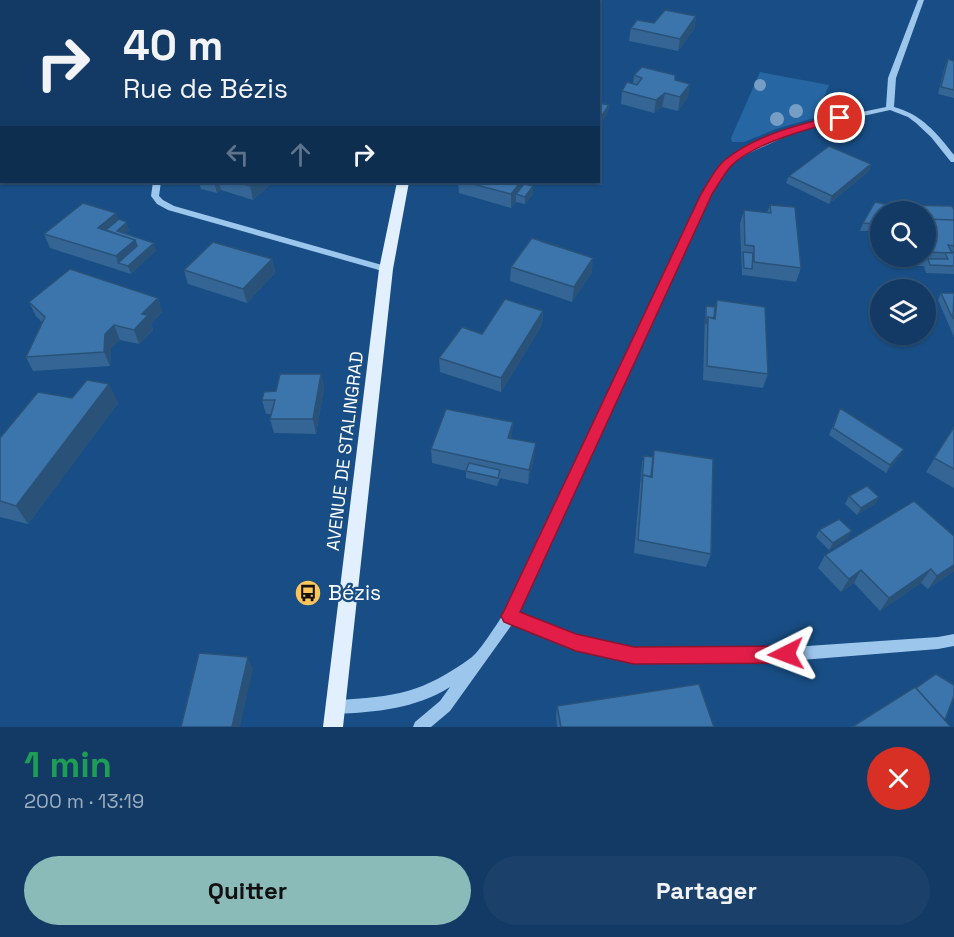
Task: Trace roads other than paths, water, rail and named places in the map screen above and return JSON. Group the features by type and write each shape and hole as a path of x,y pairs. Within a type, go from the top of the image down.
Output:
{"main road":[{"name":"AVENUE DE STALINGRAD","path":"333,727 386,269 403,183"}],"street":[{"path":"890,108 892,78 921,0"},
{"path":"420,727 445,706 510,616 706,194 728,164 746,151 798,128 890,108 912,114 936,137 954,160"},
{"path":"157,183 155,196 171,208 386,269"},
{"path":"510,616 576,642 634,656 764,656 938,643 954,639"},
{"path":"336,707 393,704 411,700 459,673 482,655"}],"place":[{"name":"Bézis","path":"308,593"}]}
